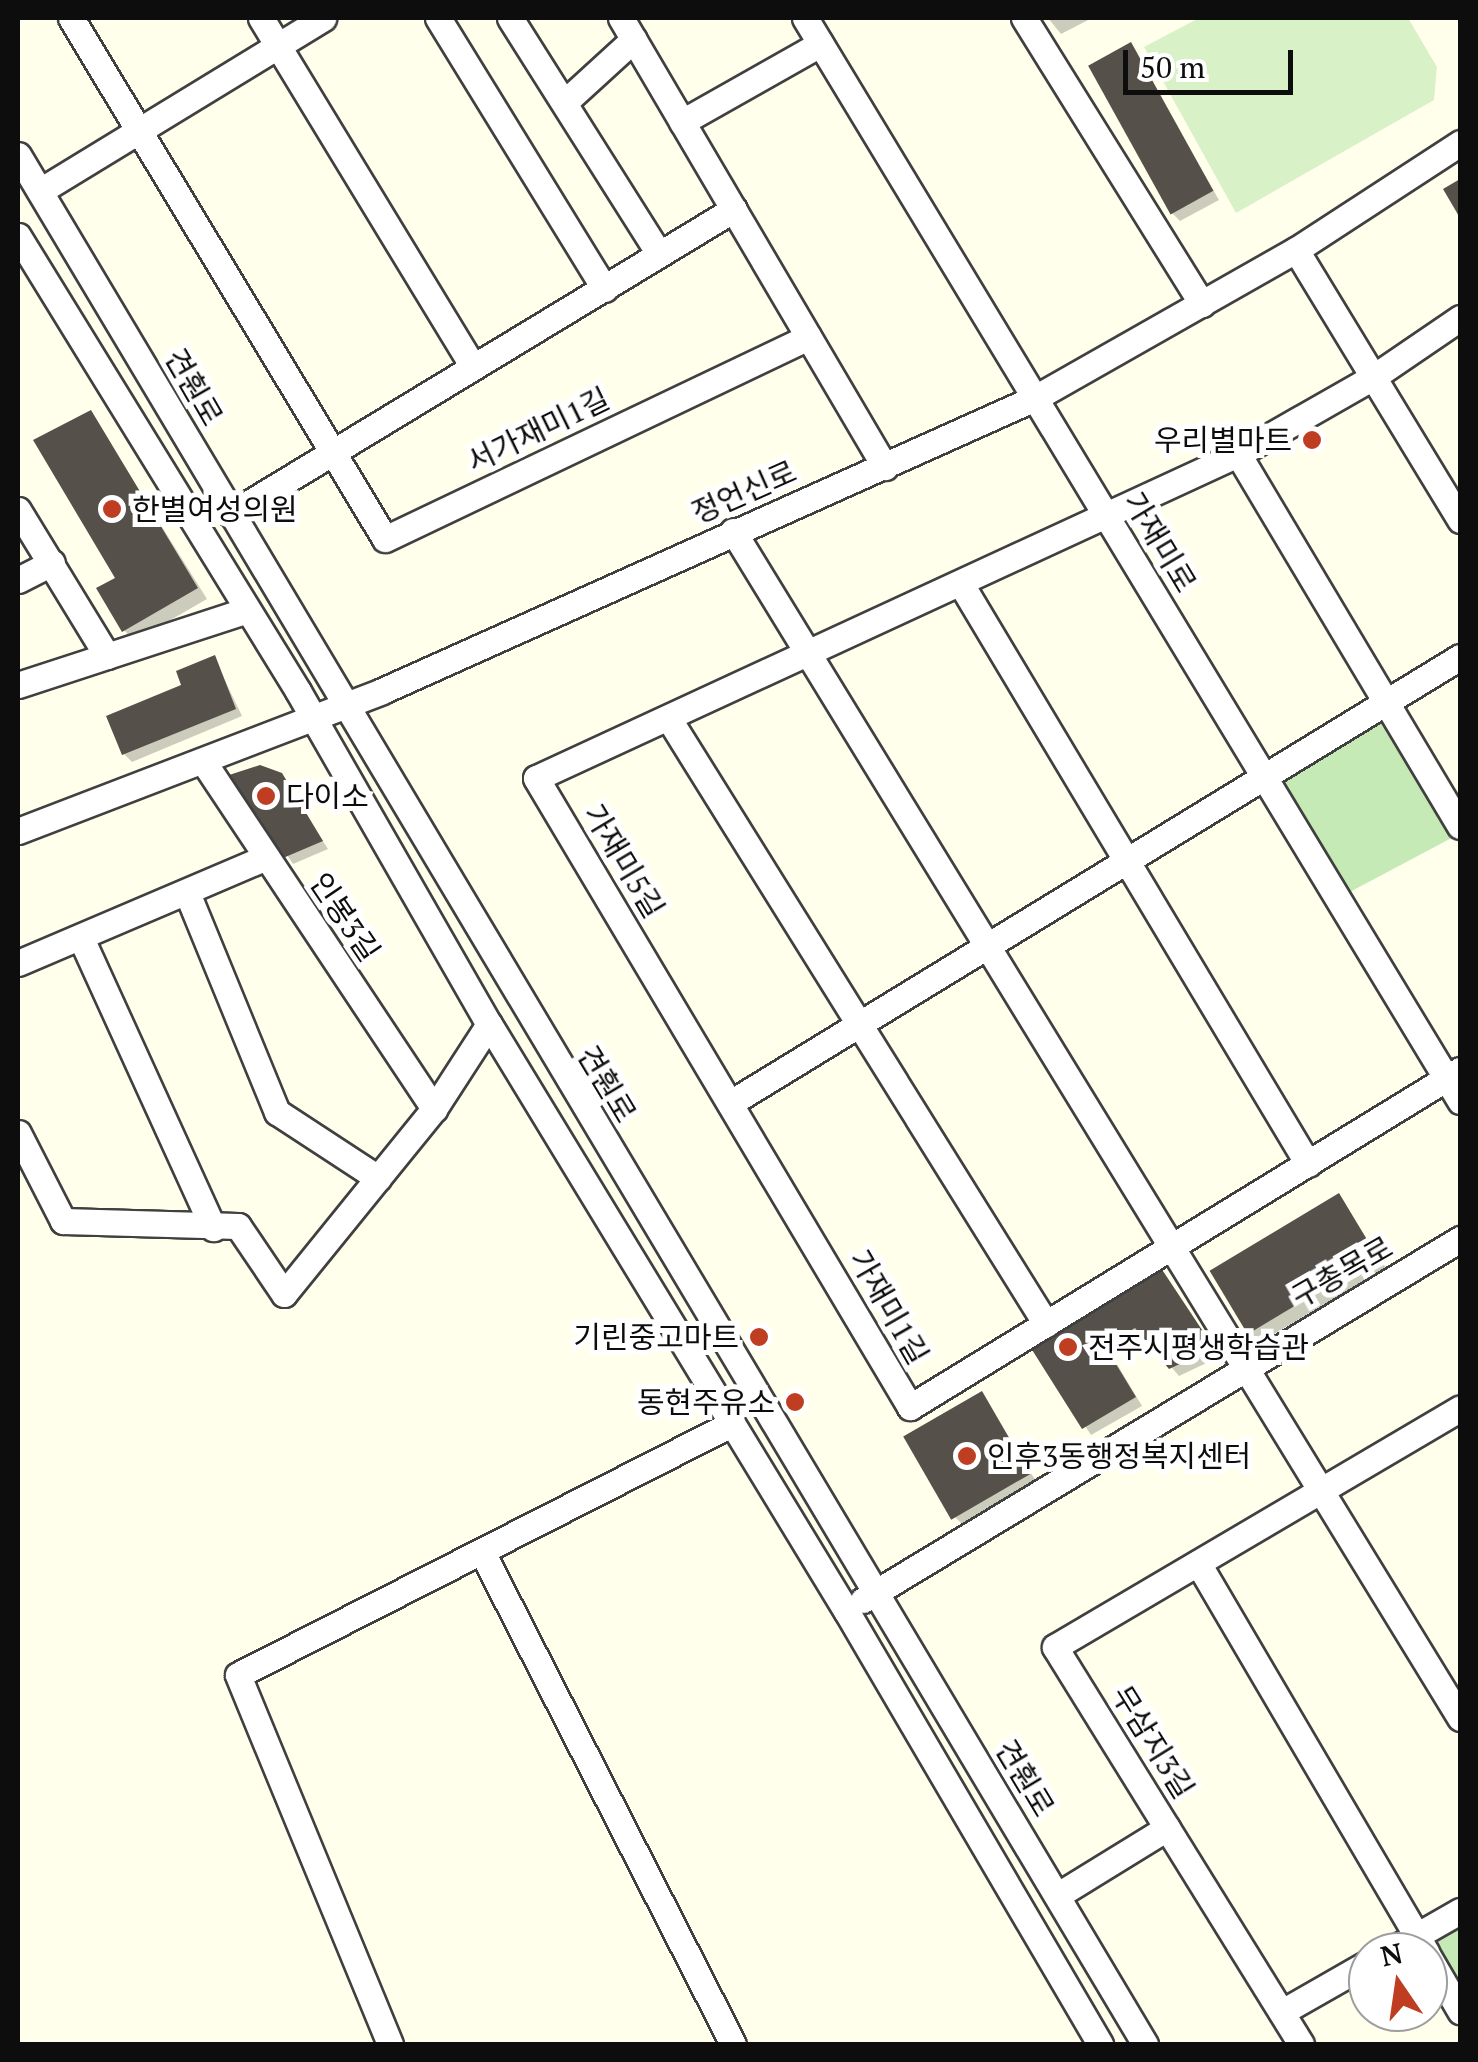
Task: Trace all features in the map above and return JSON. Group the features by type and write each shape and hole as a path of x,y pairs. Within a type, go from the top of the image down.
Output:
{"street":[{"name":"서가재미1길","path":"71,18 384,539 808,337"},
{"path":"262,18 474,366"},
{"path":"40,191 324,18"},
{"path":"438,18 605,289"},
{"path":"510,18 659,254"},
{"name":"가재미로","path":"804,18 1264,776 1454,1074 1460,1101"},
{"path":"1024,18 1202,304"},
{"path":"565,102 627,28 885,467"},
{"path":"682,122 820,44"},
{"name":"정언신로","path":"18,831 345,705 1035,398 1296,250 1460,143"},
{"name":"견훤로","path":"18,154 1058,1895 1133,2040"},
{"path":"231,514 734,209"},
{"path":"18,236 245,611 314,717 488,1024 847,1612 1100,2044"},
{"path":"1296,250 1457,514"},
{"name":"가재미5길","path":"732,1102 536,778 1238,454 1375,376 1460,318"},
{"path":"1238,454 1390,702 1460,826"},
{"path":"18,510 108,656"},
{"path":"734,532 1460,1718"},
{"path":"18,580 52,563"},
{"path":"961,584 1130,858 1308,1164"},
{"path":"18,684 245,611"},
{"path":"732,1102 1460,657"},
{"path":"669,719 1046,1324"},
{"name":"인봉3길","path":"203,760 434,1109"},
{"path":"18,963 188,895 266,857"},
{"path":"188,895 277,1112 378,1178"},
{"path":"82,938 212,1228"},
{"path":"18,1132 63,1221 238,1226 284,1294 434,1109 488,1024"},
{"name":"가재미1길","path":"732,1102 910,1408 1454,1074"},
{"name":"구총목로","path":"847,1612 1245,1366 1460,1239"},
{"name":"무삼지3길","path":"1302,2044 1055,1648 1460,1410"},
{"path":"390,2044 238,1675 483,1554 732,1424"},
{"path":"483,1554 733,2044"},
{"path":"1198,1563 1414,1932"},
{"path":"1058,1895 1167,1828"},
{"path":"1439,1932 1460,1910"},
{"path":"1282,2012 1348,1974"}],"green space":[{"path":"1199,18 1408,18 1437,67 1434,100 1236,213 1144,47"},
{"path":"1390,702 1460,834 1331,902 1261,771"},
{"path":"1460,1911 1460,2011 1448,1991 1448,1932 1423,1932"}],"building":[{"path":"1131,42 1213,191 1171,214 1088,66"},
{"path":"1460,179 1460,218 1443,189"},
{"name":"한별여성의원","path":"91,410 198,588 122,632 96,588 115,578 33,440"},
{"path":"215,655 236,709 122,755 106,716 181,685 176,671"},
{"name":"다이소","path":"260,765 282,773 323,841 283,858 257,815 249,818 226,776"},
{"path":"1339,1193 1377,1256 1248,1334 1210,1271"},
{"name":"전주시평생학습관","path":"1159,1265 1214,1348 1169,1369 1135,1328 1105,1346 1136,1397 1082,1429 1029,1345"},
{"name":"인후3동행정복지센터","path":"982,1391 1030,1474 951,1520 903,1436"}],"place":[{"name":"우리별마트","path":"1312,440"},
{"name":"한별여성의원","path":"112,509"},
{"name":"다이소","path":"266,796"},
{"name":"기린중고마트","path":"759,1337"},
{"name":"전주시평생학습관","path":"1068,1347"},
{"name":"동현주유소","path":"795,1402"},
{"name":"인후3동행정복지센터","path":"967,1456"}]}
